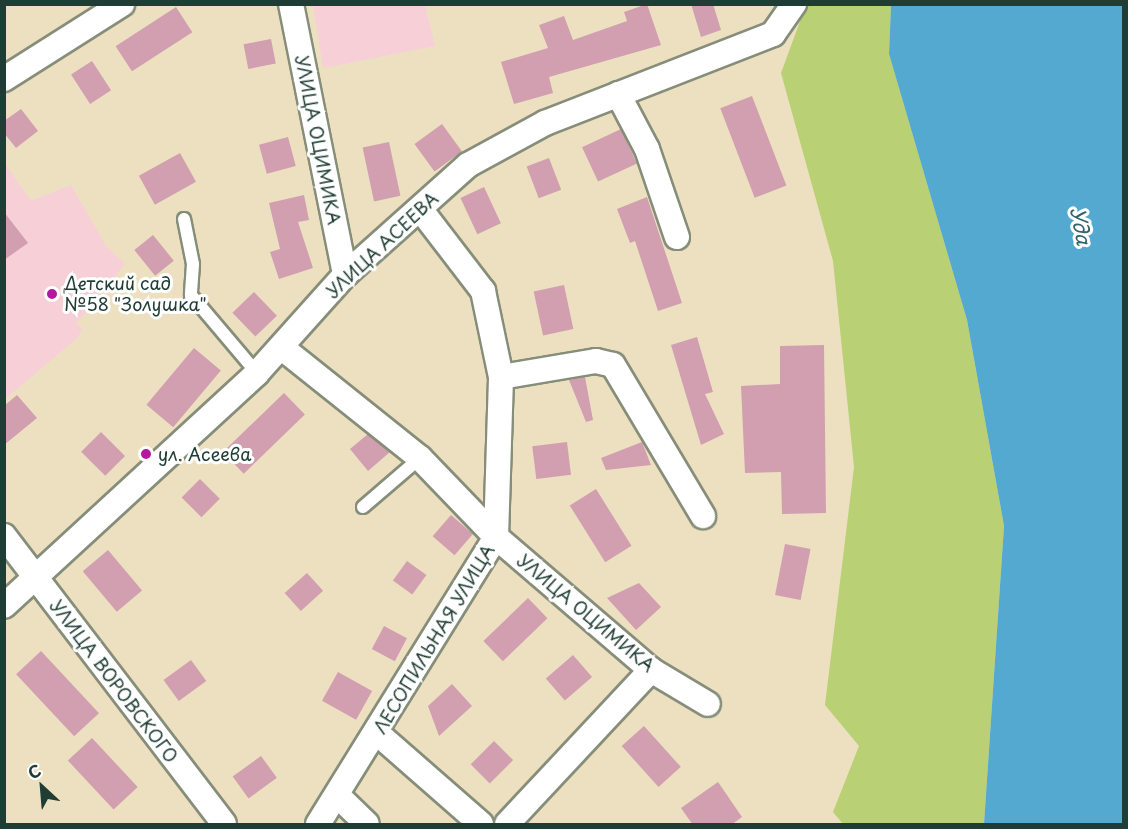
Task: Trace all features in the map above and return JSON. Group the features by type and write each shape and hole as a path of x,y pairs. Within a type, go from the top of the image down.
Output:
{"street":[{"path":"4,79 122,4"},
{"name":"УЛИЦА ОЦИМИКА","path":"291,4 345,275"},
{"name":"УЛИЦА АСЕЕВА","path":"4,606 257,373 345,275 468,165 545,123 773,34 794,4"},
{"path":"618,94 647,149 678,237"},
{"name":"ЛЕСОПИЛЬНАЯ УЛИЦА","path":"318,825 339,798 496,537 501,377 483,291 420,209"},
{"name":"УЛИЦА ОЦИМИКА","path":"281,347 420,458 496,537 651,670 708,704"},
{"path":"501,377 596,361 613,365 703,516"},
{"name":"УЛИЦА ВОРОВСКОГО","path":"4,536 224,825"},
{"path":"507,825 651,670"},
{"path":"377,733 481,825"},
{"path":"339,798 366,825"}],"lane":[{"path":"184,219 193,264 191,295 257,373"},
{"path":"363,507 420,458"}],"shaded area":[{"path":"313,5 425,5 435,46 323,68"},
{"name":"Детский сад №58 \"Золушка\"","path":"4,162 31,201 71,185 106,246 125,264 76,324 83,329 76,339 5,399"}],"green space":[{"path":"806,5 891,5 889,54 967,320 1004,526 984,824 843,824 833,812 859,746 825,705 854,467 833,261 781,73"}],"water":[{"name":"Уда","path":"891,5 1123,5 1123,824 984,824 1004,526 967,320 889,54"}],"building":[{"path":"647,4 661,45 549,77 553,93 514,104 501,62 548,48 539,25 564,16 573,40 627,21 624,12"},
{"path":"691,4 713,4 721,30 701,37"},
{"path":"176,7 192,32 132,71 116,46"},
{"path":"271,39 276,64 248,69 244,44"},
{"path":"92,61 111,90 90,104 71,75"},
{"path":"752,96 786,186 755,198 720,108"},
{"path":"21,109 38,131 16,148 4,133 4,121"},
{"path":"442,124 462,152 434,171 414,144"},
{"path":"621,129 637,163 598,182 582,147"},
{"path":"288,137 296,166 267,174 259,145"},
{"path":"389,142 400,196 374,201 363,148"},
{"path":"180,153 196,182 155,205 139,176"},
{"path":"549,158 561,190 539,198 527,167"},
{"path":"484,187 501,223 477,234 460,198"},
{"path":"304,195 309,220 298,222 313,268 279,279 270,252 280,249 269,203"},
{"path":"647,197 682,303 658,311 635,241 630,243 617,209"},
{"path":"4,212 28,243 4,260"},
{"path":"153,235 174,261 155,276 134,250"},
{"path":"564,285 573,329 543,335 534,291"},
{"path":"254,292 277,316 255,337 232,313"},
{"path":"697,337 713,392 705,394 724,434 701,445 671,345"},
{"path":"824,345 826,513 782,514 781,472 745,473 741,386 780,384 780,346"},
{"path":"194,348 221,370 173,427 146,405"},
{"path":"585,377 593,420 586,422 569,380"},
{"path":"284,393 305,415 244,474 223,452"},
{"path":"17,395 37,418 4,445 4,406"},
{"path":"101,432 125,456 105,476 81,452"},
{"path":"368,434 390,452 368,471 350,449"},
{"path":"567,442 571,475 536,479 532,446"},
{"path":"642,442 651,465 606,470 601,458"},
{"path":"200,479 220,499 201,517 182,497"},
{"path":"596,489 632,546 605,562 570,505"},
{"path":"451,515 473,534 455,555 433,536"},
{"path":"785,544 811,549 801,600 775,595"},
{"path":"108,550 142,591 117,612 83,571"},
{"path":"407,561 426,575 412,595 393,580"},
{"path":"307,573 323,591 301,611 285,593"},
{"path":"639,583 661,607 636,630 607,598"},
{"path":"528,598 547,618 503,661 483,641"},
{"path":"384,626 407,638 395,661 372,649"},
{"path":"41,651 99,713 74,736 16,674"},
{"path":"573,655 592,677 565,701 546,679"},
{"path":"191,660 206,681 179,701 163,680"},
{"path":"338,672 372,691 356,720 322,701"},
{"path":"452,684 472,706 439,736 428,706"},
{"path":"644,726 681,767 659,787 622,746"},
{"path":"92,738 138,787 114,810 68,761"},
{"path":"494,741 513,760 490,783 471,764"},
{"path":"261,756 277,778 249,798 233,777"},
{"path":"718,782 742,817 731,825 693,825 681,808"}],"place":[{"name":"Детский сад №58 \"Золушка\"","path":"52,294"},
{"name":"ул. Асеева","path":"146,454"}]}
